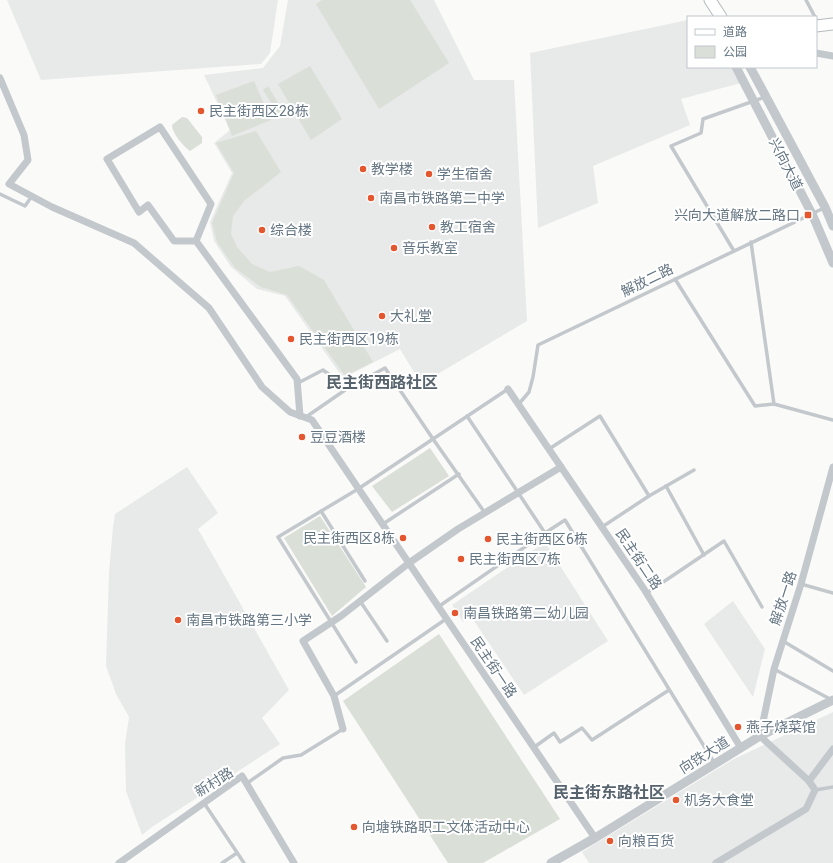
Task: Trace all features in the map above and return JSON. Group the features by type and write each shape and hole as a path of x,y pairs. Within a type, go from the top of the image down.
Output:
{"main road":[{"path":"710,0 720,16"},
{"path":"817,22 833,24"}],"street":[{"path":"817,53 833,56"},
{"name":"兴向大道","path":"737,68 812,213 833,263"},
{"name":"兴向大道","path":"751,68 825,207 833,226"},
{"name":"民主街一路","path":"0,78 24,136 28,160 9,184 52,207 134,243 209,308 262,387 290,412 312,420 594,838"},
{"path":"160,127 211,204 196,241 174,240 148,206 139,212 107,159 160,127"},
{"path":"196,241 297,379 303,417"},
{"name":"民主街二路","path":"508,389 647,594 741,748"},
{"path":"343,729 334,696 303,641 458,529 561,467"},
{"name":"解放一路","path":"760,736 774,669 801,584 833,467"},
{"name":"向铁大道","path":"551,863 760,736 833,701"},
{"path":"716,863 806,809 815,790 809,781 760,736"},
{"path":"809,781 833,749"},
{"name":"新村路","path":"118,863 242,776 294,863"}],"lane":[{"path":"806,0 814,16"},
{"path":"734,251 671,146 701,133 703,119 766,97"},
{"path":"0,194 25,206 32,196"},
{"name":"解放二路","path":"518,405 529,392 538,345 825,207"},
{"path":"751,242 774,404"},
{"path":"675,279 755,406 774,404 833,420"},
{"path":"303,417 348,388 385,368 485,513"},
{"path":"298,383 323,370 348,388"},
{"path":"356,662 278,537 358,489 508,389"},
{"path":"467,416 545,533"},
{"path":"549,449 600,416 649,496"},
{"path":"602,527 649,496 694,470"},
{"path":"382,524 459,474"},
{"path":"666,486 704,555"},
{"path":"321,511 365,581"},
{"path":"438,607 565,520 715,764"},
{"path":"647,594 724,541 762,607"},
{"path":"801,584 833,593"},
{"path":"360,601 387,641"},
{"path":"334,696 446,619"},
{"path":"783,641 833,671"},
{"path":"774,669 833,701"},
{"path":"534,748 554,733 560,742 582,728 592,740 669,690"},
{"path":"246,784 283,758 302,755 343,729"},
{"path":"815,790 833,787"},
{"path":"204,803 244,863"},
{"path":"222,863 237,853"}],"shaded area":[{"path":"7,0 278,0 270,53 261,64 41,80"},
{"name":"南昌市铁路第二中学","path":"288,0 434,0 474,80 514,80 527,321 421,384 400,349 343,378 285,296 257,289 231,267 214,241 210,222 232,173 214,143 230,130 204,75 263,68 280,46"},
{"path":"687,20 687,68 732,68 741,83 681,99 690,125 593,166 598,203 538,228 530,53"},
{"name":"南昌市铁路第三小学","path":"187,467 218,513 198,529 289,690 262,718 280,744 142,835 126,791 125,744 129,717 116,694 106,666 109,573 113,527 115,514"},
{"path":"545,542 608,641 524,695 470,615 463,622 452,605"},
{"path":"733,601 765,649 753,697 704,624"},
{"path":"833,712 833,863 589,863 582,852 732,760"}],"green space":[{"path":"322,0 410,0 449,63 379,109 316,4"},
{"path":"310,66 342,119 311,140 278,84"},
{"path":"254,81 271,120 232,136 216,95"},
{"path":"268,86 284,113 279,116 263,90"},
{"path":"182,117 187,118 202,137 202,143 190,151 178,139 172,128 172,125"},
{"path":"256,131 281,172 244,201 233,216 231,234 237,247 252,264 270,272 299,266 324,280 373,362 345,376 287,295 261,287 235,268 217,242 212,223 234,173 216,143"},
{"path":"430,448 449,476 392,512 372,486"},
{"path":"320,516 366,587 332,616 284,538"},
{"path":"439,634 560,819 483,863 448,863 343,701"}],"place":[{"name":"民主街西区28栋","path":"201,111"},
{"name":"教学楼","path":"363,169"},
{"name":"学生宿舍","path":"429,174"},
{"name":"南昌市铁路第二中学","path":"371,198"},
{"name":"兴向大道解放二路口","path":"808,215"},
{"name":"教工宿舍","path":"432,227"},
{"name":"综合楼","path":"262,230"},
{"name":"音乐教室","path":"394,248"},
{"name":"大礼堂","path":"382,316"},
{"name":"民主街西区19栋","path":"291,339"},
{"name":"豆豆酒楼","path":"302,437"},
{"name":"民主街西区8栋","path":"403,538"},
{"name":"民主街西区6栋","path":"488,539"},
{"name":"民主街西区7栋","path":"461,559"},
{"name":"南昌铁路第二幼儿园","path":"455,613"},
{"name":"南昌市铁路第三小学","path":"178,620"},
{"name":"燕子烧菜馆","path":"738,727"},
{"name":"机务大食堂","path":"676,800"},
{"name":"向塘铁路职工文体活动中心","path":"354,827"},
{"name":"向粮百货","path":"610,841"}],"district":[{"name":"民主街西路社区","path":"382,382"},
{"name":"民主街东路社区","path":"609,792"}]}
